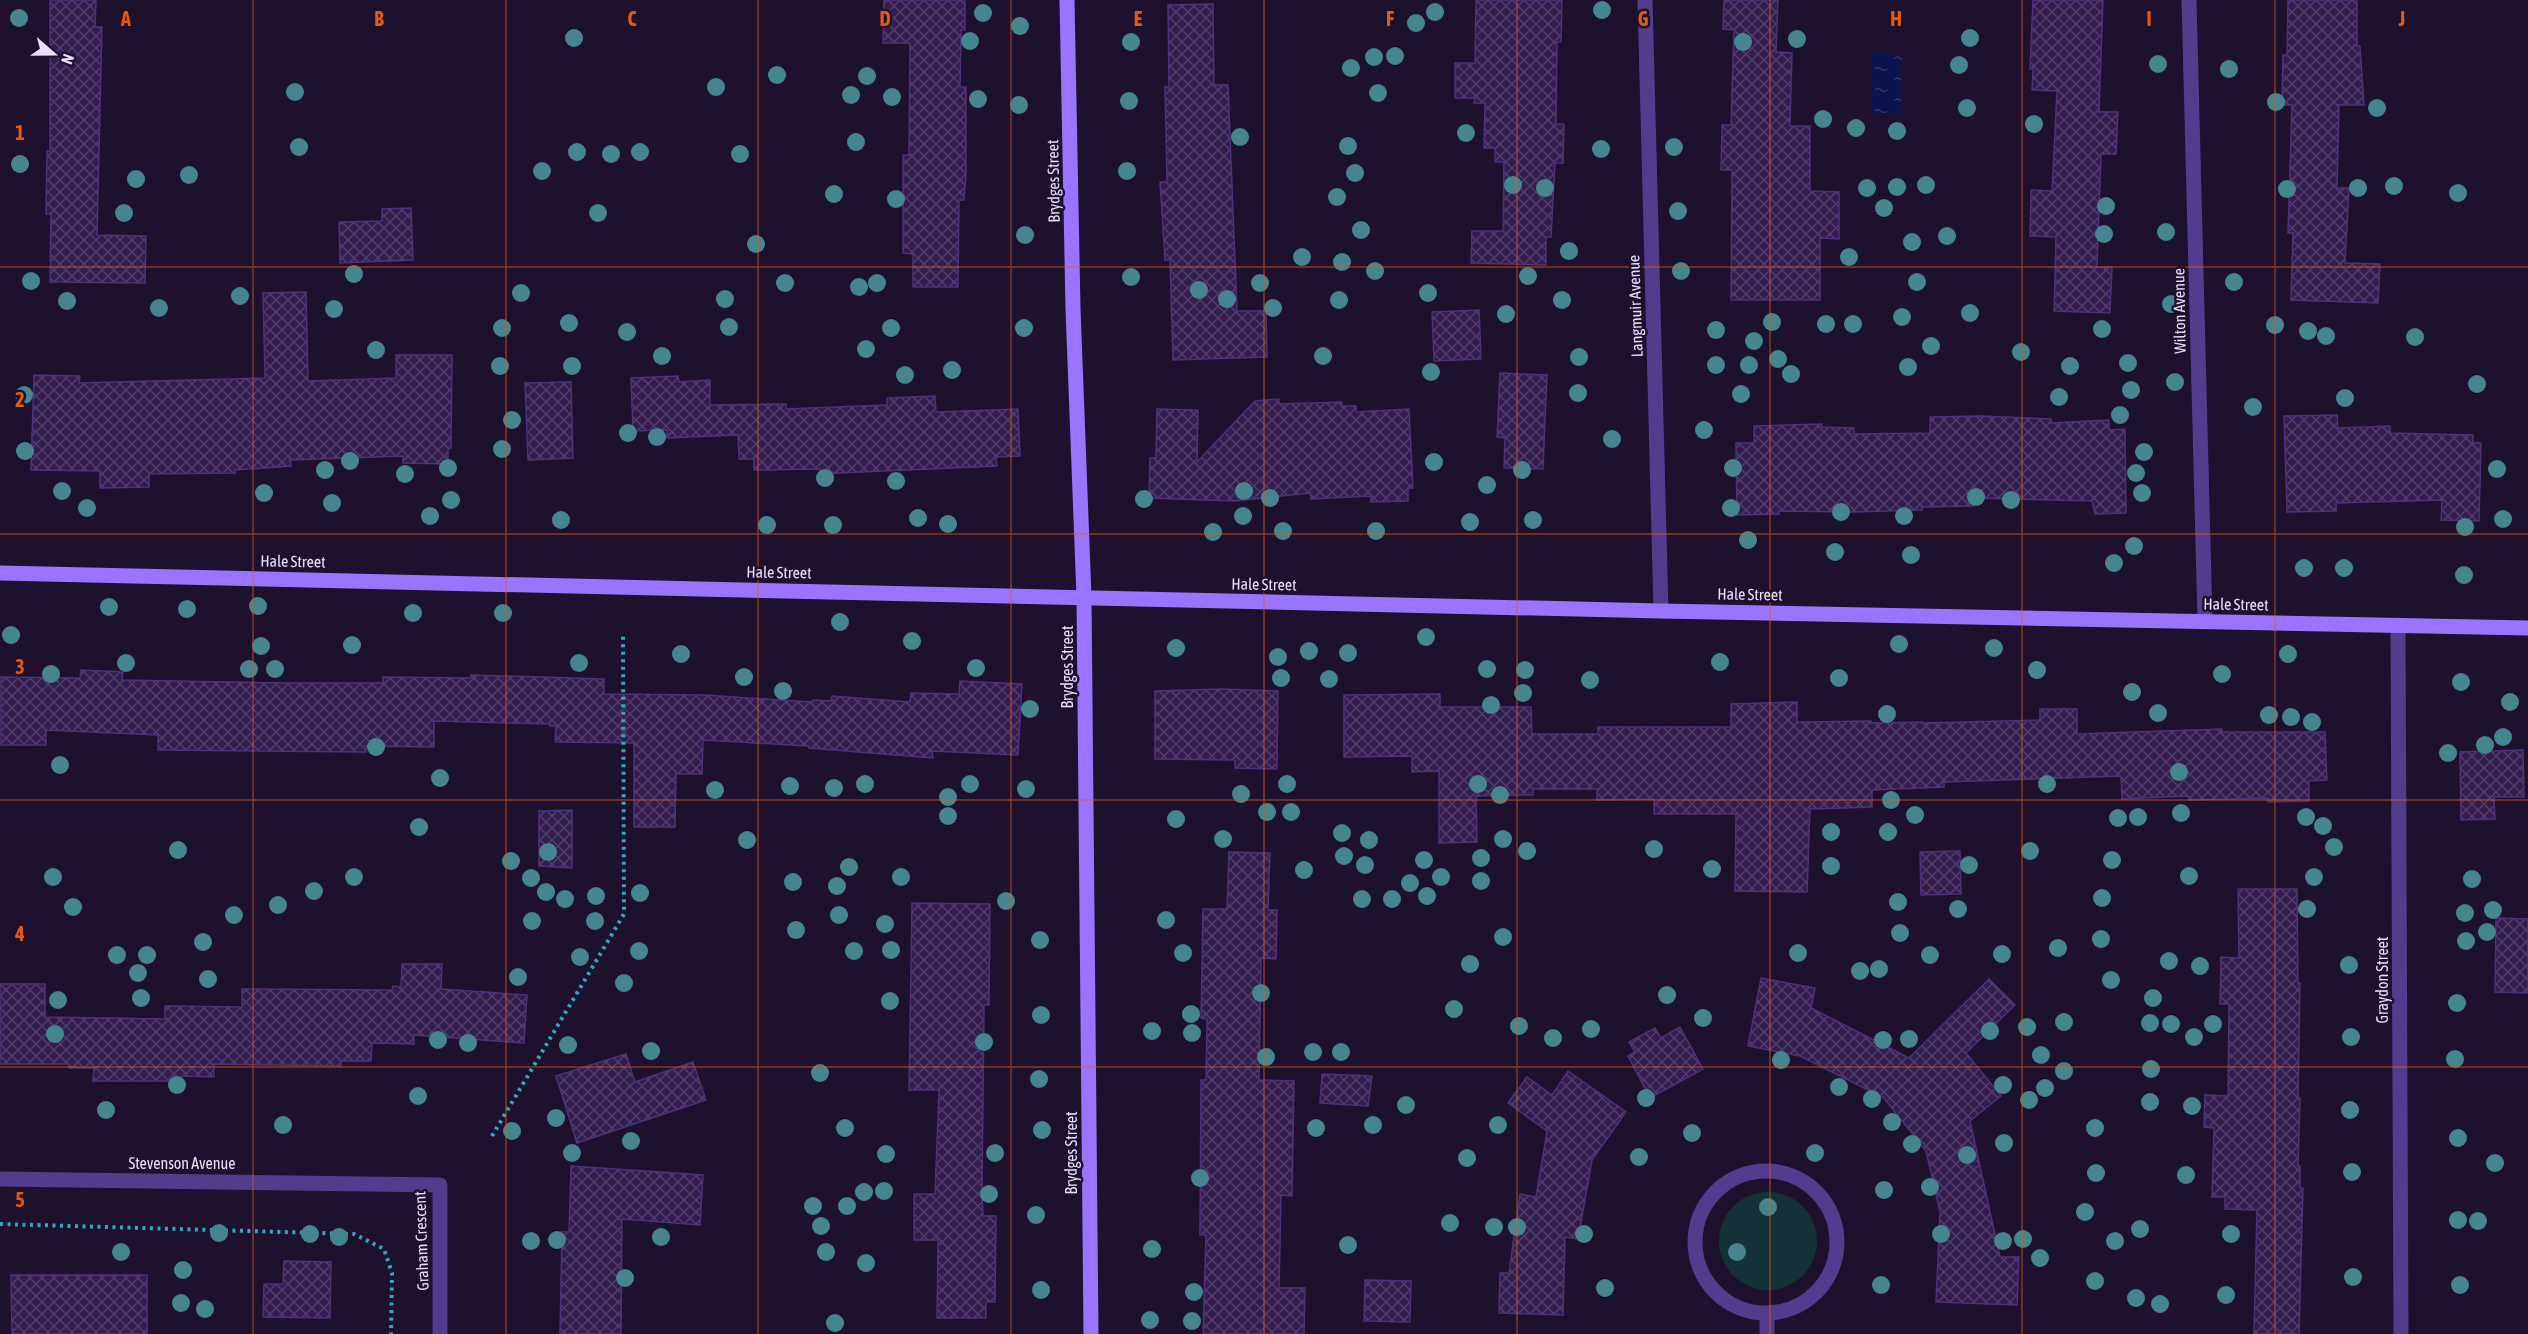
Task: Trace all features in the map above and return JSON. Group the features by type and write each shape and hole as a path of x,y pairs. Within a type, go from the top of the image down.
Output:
{"street":[{"name":"Brydges Street","path":"1066,0 1073,309 1084,597 1091,1334"},
{"name":"Langmuir Avenue","path":"1645,0 1661,611"},
{"name":"Wilton Avenue","path":"2189,0 2205,621"},
{"name":"Hale Street","path":"0,573 1661,611 2528,627"},
{"name":"Graydon Street","path":"2398,625 2401,1334"},
{"path":"1770,1170 1792,1174 1811,1185 1819,1193 1835,1221 1838,1243 1834,1265 1824,1284 1809,1300 1789,1310 1767,1314 1745,1311 1724,1300 1708,1284 1698,1263 1694,1241 1699,1218 1710,1197 1726,1182 1747,1172 1770,1170"},
{"name":"Stevenson Avenue","path":"0,1179 364,1182"},
{"name":"Graham Crescent","path":"364,1182 440,1185 440,1334"},
{"path":"1767,1314 1767,1334"}],"path":[{"path":"492,1136 624,914 623,634"},
{"path":"0,1224 354,1234 384,1249 392,1273 391,1334"}],"green space":[{"path":"1768,1192 1787,1196 1803,1206 1813,1222 1817,1241 1813,1260 1803,1276 1787,1286 1768,1290 1749,1286 1733,1276 1723,1260 1719,1241 1723,1222 1733,1206 1749,1196"}],"water":[{"path":"1872,54 1902,55 1901,114 1871,113"}],"building":[{"path":"50,0 96,0 95,27 102,27 97,235 146,236 145,283 50,282 51,214 46,214 47,151 50,151"},
{"path":"884,0 965,0 965,30 961,30 960,87 966,87 966,174 964,200 959,200 958,287 913,287 913,254 903,253 903,155 909,155 910,43 883,43"},
{"path":"1476,0 1562,0 1561,42 1557,42 1556,124 1564,124 1563,163 1555,163 1551,237 1546,237 1546,265 1471,263 1472,231 1503,231 1504,162 1495,162 1495,148 1484,148 1485,103 1474,103 1475,98 1455,98 1455,63 1475,63"},
{"path":"1724,0 1778,0 1776,52 1792,53 1790,126 1810,126 1810,191 1839,192 1839,239 1820,238 1820,300 1731,300 1732,170 1721,170 1722,125 1731,125 1734,30 1723,29"},
{"path":"2033,0 2103,0 2099,112 2118,112 2116,154 2101,154 2097,267 2112,267 2110,313 2054,311 2056,237 2030,236 2031,190 2052,191 2057,91 2032,90 2033,69 2030,69"},
{"path":"2288,0 2357,0 2357,46 2360,46 2364,105 2339,105 2337,188 2349,188 2345,263 2380,264 2378,303 2291,300 2293,233 2288,233 2292,105 2282,105 2283,55 2287,55"},
{"path":"1213,4 1214,85 1228,85 1237,311 1266,311 1267,357 1173,360 1170,260 1165,260 1160,182 1167,182 1165,87 1169,87 1168,5"},
{"path":"411,208 413,260 340,263 339,222 382,221 382,209"},
{"path":"306,292 308,381 396,378 396,355 452,355 451,448 448,449 448,464 403,463 403,456 290,460 291,466 235,470 235,473 149,474 149,487 100,488 100,471 31,470 34,375 80,376 79,383 265,378 263,293"},
{"path":"1479,310 1481,359 1434,361 1432,312"},
{"path":"1500,373 1547,375 1543,469 1504,468 1505,438 1497,437"},
{"path":"678,376 679,382 710,380 710,405 786,404 786,409 887,405 887,398 935,396 936,412 1018,409 1020,456 996,457 997,466 821,474 820,469 754,470 754,459 739,459 738,435 667,438 667,430 633,431 631,378"},
{"path":"571,382 573,458 528,460 525,383"},
{"path":"1279,399 1279,404 1342,402 1342,406 1356,406 1356,412 1409,409 1413,488 1408,488 1408,501 1371,502 1371,496 1311,499 1310,493 1234,501 1149,498 1150,458 1156,458 1157,409 1198,410 1197,462 1255,401"},
{"path":"2337,415 2338,428 2390,426 2390,433 2473,435 2473,443 2481,443 2479,521 2441,520 2442,500 2336,503 2336,511 2287,512 2284,416"},
{"path":"1981,416 2051,419 2051,423 2109,420 2109,430 2125,429 2126,513 2095,514 2092,501 1973,498 1973,506 1922,507 1922,510 1779,511 1779,514 1737,515 1736,443 1754,443 1754,426 1822,424 1822,427 1854,428 1854,434 1930,433 1930,417"},
{"path":"81,670 123,672 122,680 285,683 383,683 383,677 471,678 471,675 604,679 604,694 704,695 812,702 813,700 831,701 832,696 910,702 911,693 959,694 960,681 1022,684 1018,755 932,751 933,758 809,748 809,746 703,740 702,774 676,774 675,827 634,827 634,743 555,742 556,726 550,726 550,724 434,721 434,747 366,746 366,752 158,750 158,735 46,730 46,745 1,745 1,677 80,678"},
{"path":"1221,689 1278,691 1277,769 1235,768 1235,760 1155,759 1155,691"},
{"path":"1440,694 1440,707 1531,707 1532,734 1598,734 1598,727 1731,727 1731,704 1797,702 1797,722 1922,723 2040,720 2040,709 2077,709 2077,734 2222,729 2222,732 2325,732 2327,780 2309,781 2309,801 2268,802 2268,798 2189,800 2188,796 2122,799 2121,776 1944,782 1944,787 1872,790 1872,807 1810,809 1807,892 1735,891 1736,814 1654,814 1654,799 1597,800 1597,789 1533,789 1533,795 1476,796 1477,842 1439,843 1439,771 1412,772 1412,756 1344,757 1344,695"},
{"path":"2523,750 2524,797 2494,797 2495,819 2461,820 2460,752"},
{"path":"572,810 572,868 539,866 539,811"},
{"path":"1960,851 1961,894 1921,895 1920,852"},
{"path":"1229,852 1270,853 1268,910 1277,910 1276,959 1261,958 1259,1080 1294,1081 1292,1196 1281,1195 1279,1288 1305,1288 1304,1334 1203,1334 1206,1235 1200,1235 1201,1080 1206,1080 1207,1019 1201,1018 1203,909 1227,909"},
{"path":"2238,889 2297,889 2298,984 2300,983 2298,1166 2300,1166 2300,1188 2303,1188 2299,1334 2254,1334 2257,1210 2225,1209 2225,1197 2212,1197 2214,1128 2204,1127 2205,1095 2228,1096 2229,1004 2220,1004 2221,957 2239,958"},
{"path":"912,903 990,904 989,1005 984,1005 982,1195 983,1216 996,1216 995,1302 986,1302 986,1318 937,1318 938,1240 914,1240 914,1194 935,1194 939,1090 909,1090"},
{"path":"2496,918 2528,919 2528,993 2495,992"},
{"path":"402,964 442,964 441,989 527,995 524,1043 414,1035 414,1044 372,1043 371,1061 341,1061 341,1066 214,1064 214,1077 182,1076 182,1081 93,1081 94,1068 69,1068 69,1064 0,1064 0,984 45,984 45,1017 165,1019 165,1006 242,1007 242,989 392,990 393,986 401,987"},
{"path":"1761,978 1815,988 1811,1008 1909,1058 1989,979 2015,1005 1966,1053 2001,1096 1970,1121 2000,1257 2019,1257 2017,1305 1936,1302 1940,1212 1926,1151 1884,1098 1800,1056 1748,1046"},
{"path":"1680,1027 1703,1069 1650,1098 1628,1056 1635,1052 1629,1042 1655,1028 1661,1038"},
{"path":"626,1054 635,1082 693,1062 706,1100 577,1143 556,1076"},
{"path":"1568,1071 1626,1112 1592,1160 1578,1239 1565,1237 1563,1315 1499,1313 1500,1273 1509,1273 1520,1194 1536,1197 1547,1131 1508,1103 1527,1077 1552,1095"},
{"path":"1322,1074 1372,1076 1368,1106 1320,1103"},
{"path":"571,1166 703,1175 700,1225 622,1219 621,1334 560,1334 562,1232 569,1232"},
{"path":"284,1261 331,1262 330,1318 263,1317 264,1284 283,1284"},
{"path":"11,1275 147,1275 147,1334 12,1334"},
{"path":"1365,1280 1411,1281 1410,1322 1364,1321"}]}
